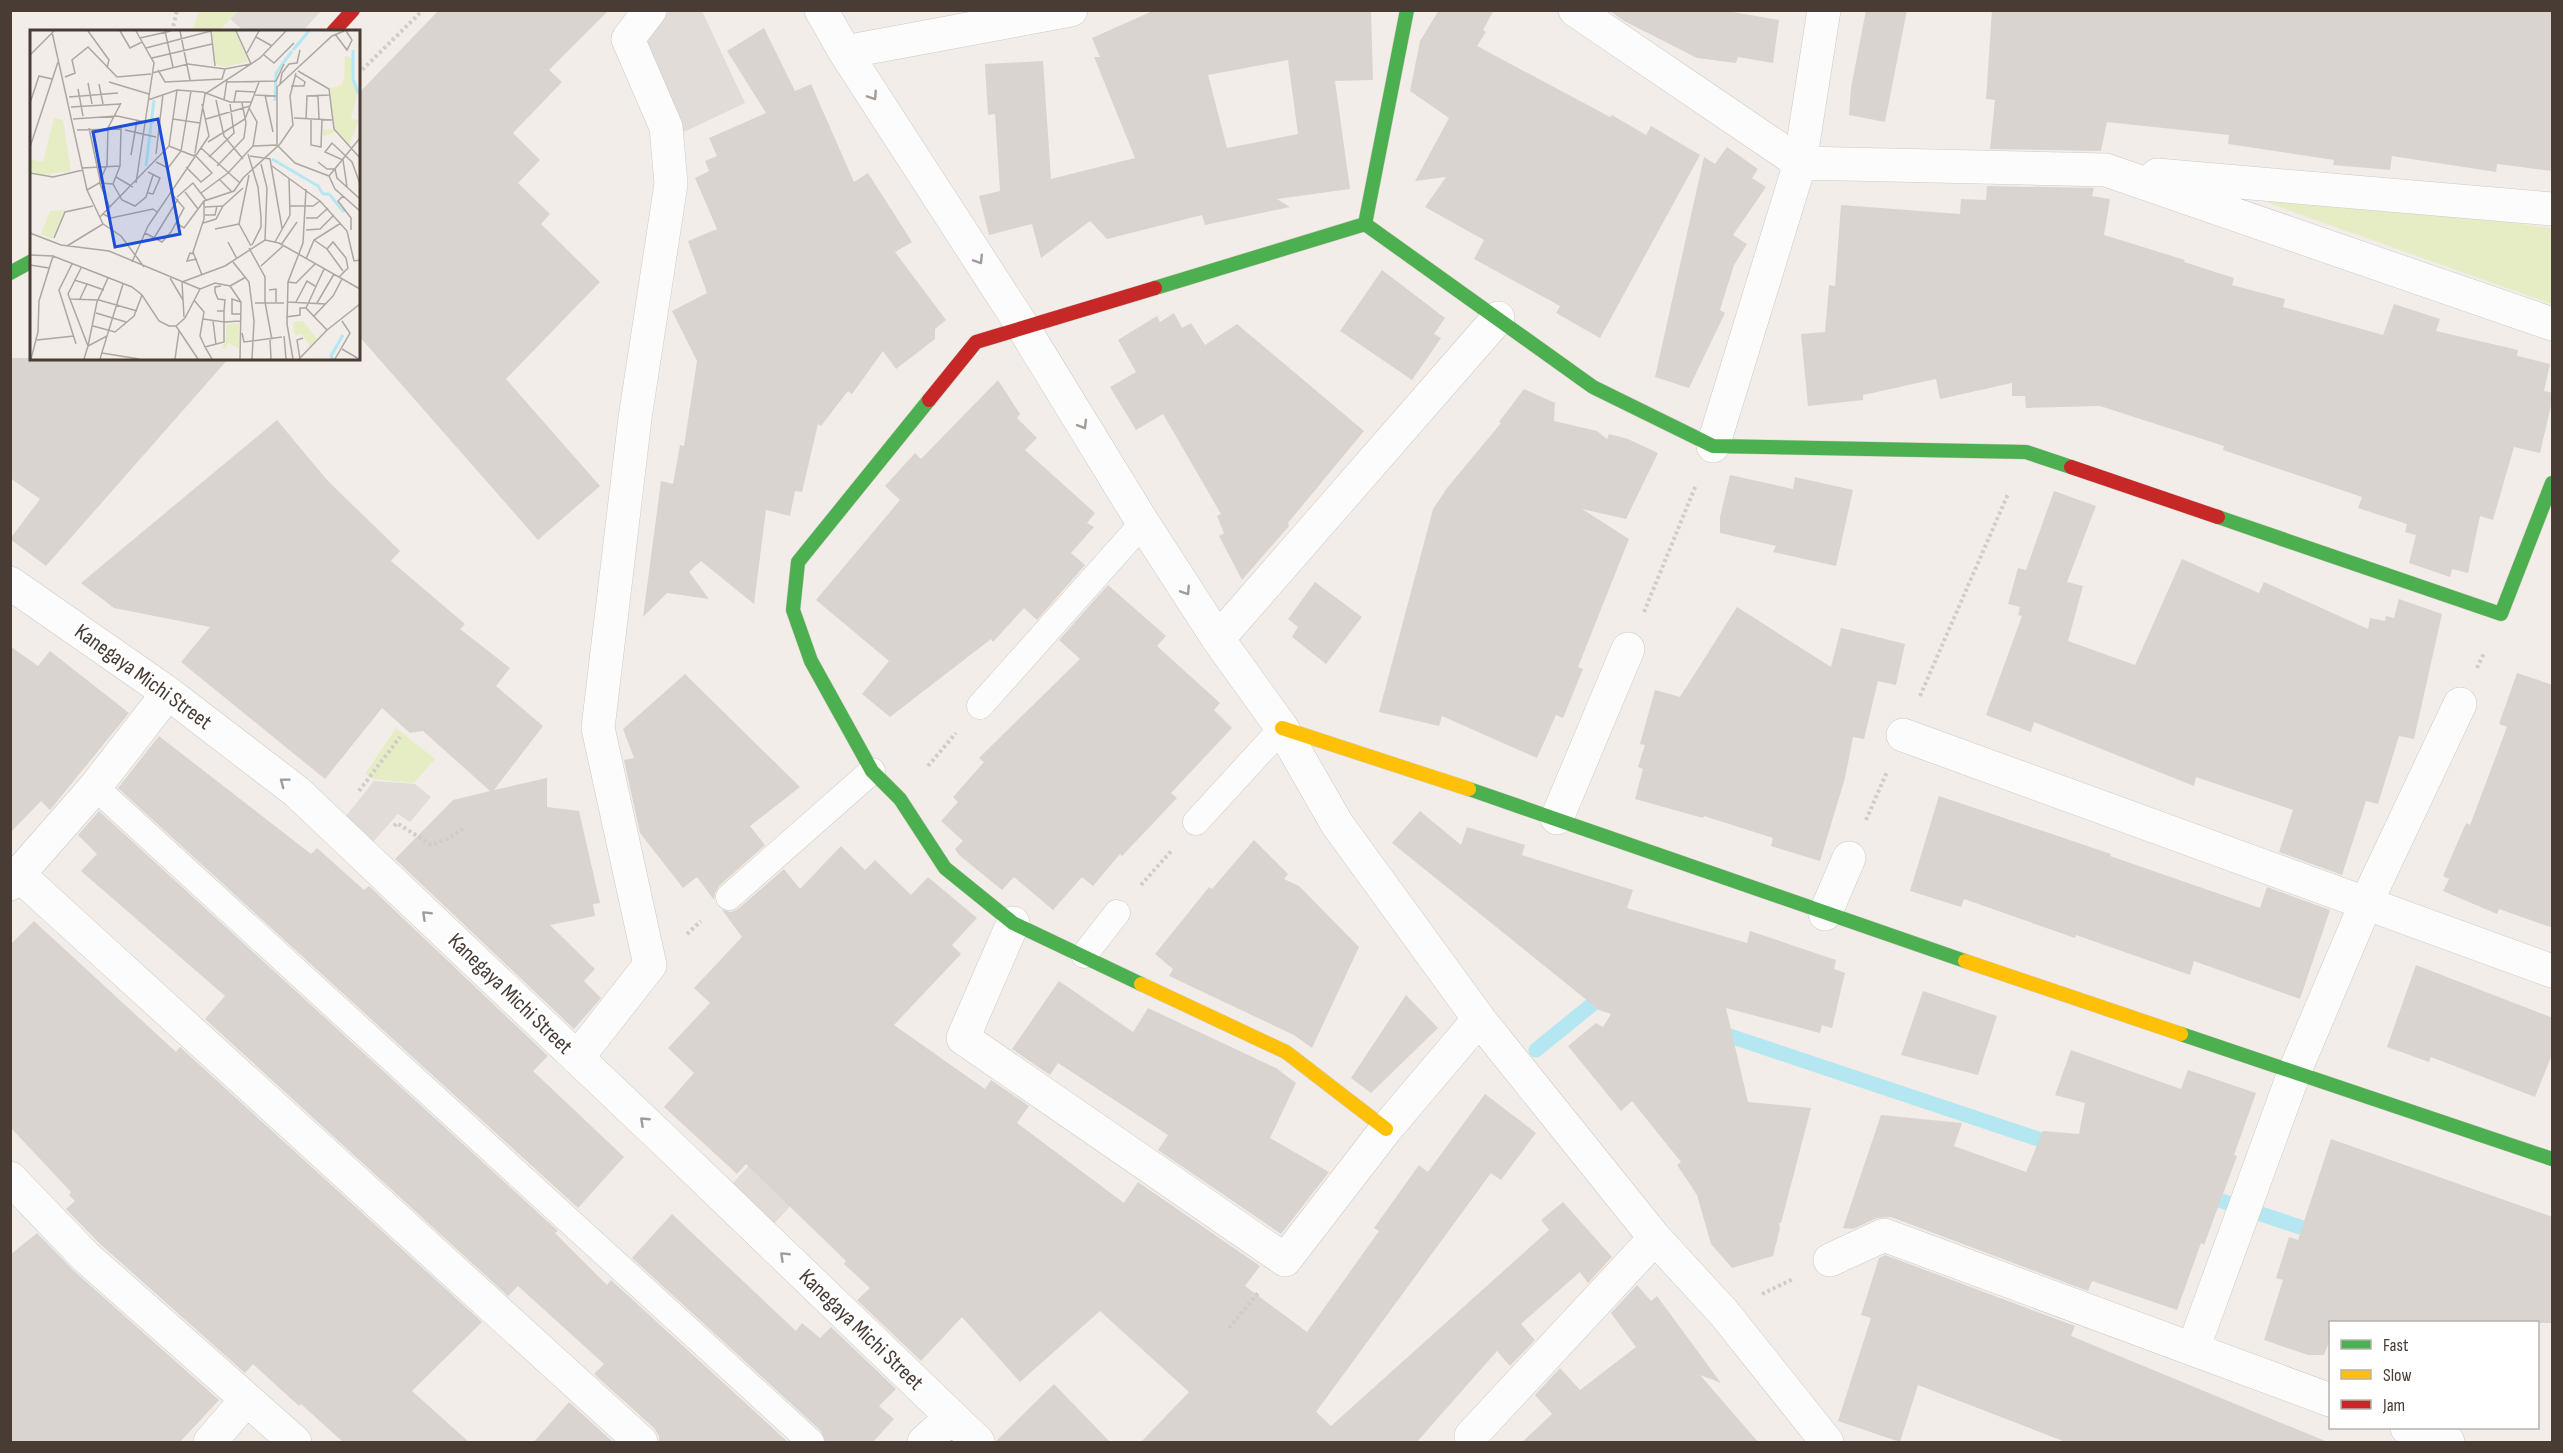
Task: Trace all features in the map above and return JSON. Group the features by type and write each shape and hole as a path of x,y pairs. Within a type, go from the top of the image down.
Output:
{"street":[{"path":"335,30 353,10"},
{"path":"577,1058 650,965 598,728 635,418 671,184 666,127 628,39 650,10"},
{"path":"821,10 844,51 1023,327 1143,523 1218,639 1282,728 1337,824 1479,1019 1655,1238 1724,1313 1827,1443"},
{"path":"844,51 1071,10"},
{"path":"1365,224 1407,10"},
{"path":"1575,10 1800,163 2106,170 2553,209"},
{"path":"1713,446 1800,163 1824,10"},
{"path":"2106,170 2553,324"},
{"path":"1365,224 1593,387 1713,446 2026,452 2501,614 2553,483"},
{"path":"1365,224 976,342 798,562 793,610 811,661 872,771 900,799 945,868 1012,923 1286,1052 1386,1129"},
{"path":"10,273 30,262"},
{"path":"1218,639 1498,318"},
{"name":"Kanegaya Michi Street","path":"10,583 168,693 297,792 978,1443"},
{"path":"1557,818 1628,649"},
{"path":"168,693 95,787 14,879 641,1443"},
{"path":"2193,1349 2294,1073 2367,903 2460,704"},
{"path":"1282,728 1557,818 1825,914 2553,1159"},
{"path":"1903,735 2553,971"},
{"path":"1825,914 1849,858"},
{"path":"1012,923 963,1038 1285,1260 1386,1129 1479,1019"},
{"path":"10,1178 86,1257 295,1443"},
{"path":"1830,1260 1884,1235 2329,1399"},
{"path":"1471,1443 1471,1436 1655,1238"},
{"path":"210,1443 246,1400"},
{"path":"924,1443 951,1418"},
{"path":"2410,1429 2448,1443"}],"lane":[{"path":"980,705 1143,523"},
{"path":"1196,822 1282,728"},
{"path":"729,897 872,771"},
{"path":"95,787 811,1443"},
{"path":"1084,955 1117,913"}],"path":[{"path":"172,30 177,10"},
{"path":"360,72 423,10"},
{"path":"1628,649 1713,446"},
{"path":"1849,858 2026,452"},
{"path":"2460,704 2501,614"},
{"path":"900,799 980,705"},
{"path":"369,777 400,737"},
{"path":"1117,913 1196,822"},
{"path":"366,857 396,823 431,845 463,829"},
{"path":"650,965 729,897"},
{"path":"1724,1313 1830,1260"}],"green space":[{"path":"199,11 239,11 219,30 193,30"},
{"path":"2270,192 2552,228 2552,304 2268,203"},
{"path":"396,728 435,759 414,783 374,779 365,774"}],"shaded area":[{"path":"239,10 321,11 304,30 243,30 230,19"},
{"path":"669,11 702,11 745,103 684,132 643,48"},
{"path":"374,781 415,784 431,797 410,822 398,814 372,843 346,816"},
{"path":"825,1083 874,1114 774,1224 732,1184"}],"building":[{"path":"439,10 609,10 549,70 562,82 513,133 540,160 518,183 550,214 541,224 600,282 506,379 600,486 538,540 360,337 360,92"},
{"path":"1155,10 1371,10 1373,80 1335,81 1350,189 1277,199 1290,207 1205,225 1202,215 1107,239 1090,221 1041,258 1032,224 989,235 979,196 1000,191 995,114 988,115 985,64 1043,61 1051,179 1135,158 1094,57 1100,57 1092,38","holes":["1288,60 1298,134 1227,148 1208,75"]},
{"path":"1439,10 1494,10 1483,30 1486,32 1477,46 1610,117 1612,115 1646,135 1651,126 1700,155 1600,338 1556,313 1560,306 1474,259 1484,240 1425,207 1446,177 1415,181 1449,118 1410,91 1420,41"},
{"path":"1609,10 1721,10 1779,20 1773,63 1738,57 1736,63 1697,58 1624,21"},
{"path":"1866,10 1907,10 1885,122 1849,115 1851,88"},
{"path":"1992,10 2553,10 2553,171 2497,164 2496,172 2392,156 2390,170 2333,165 2334,160 2228,144 2229,135 2107,122 2101,151 1990,149 1995,100 1986,99"},
{"path":"764,28 795,91 811,84 854,182 868,173 912,242 895,252 946,320 935,329 935,339 896,369 883,351 852,394 848,391 821,426 818,424 802,492 795,491 790,516 766,510 754,604 701,561 689,572 709,599 667,593 643,617 661,481 673,484 680,445 684,446 697,361 672,311 707,293 688,241 717,229 695,178 709,171 705,161 717,156 709,138 766,113 727,51"},
{"path":"1727,147 1758,169 1752,178 1766,187 1733,235 1747,244 1734,265 1720,310 1725,313 1689,388 1655,377 1704,157 1715,164"},
{"path":"1987,186 2094,188 2092,196 2110,199 2104,235 2234,278 2232,285 2285,299 2283,307 2383,335 2394,304 2440,319 2436,331 2518,350 2517,356 2550,364 2544,391 2553,393 2553,397 2540,453 2514,447 2493,520 2480,516 2468,573 2452,569 2450,577 2409,563 2416,535 2405,532 2407,524 2358,508 2362,497 2223,450 2224,446 2100,406 2026,408 2025,396 2012,396 2012,383 1940,399 1936,379 1863,395 1863,400 1808,406 1801,334 1825,332 1829,285 1835,286 1841,205 1960,214 1961,199 1986,200"},
{"path":"1382,270 1445,318 1434,334 1441,338 1412,380 1340,331"},
{"path":"1174,313 1182,328 1191,323 1205,345 1237,324 1364,431 1288,523 1289,526 1242,580 1219,536 1224,533 1217,516 1221,514 1163,414 1136,430 1110,387 1136,372 1118,340 1157,316 1160,322"},
{"path":"10,358 30,358 30,360 227,360 46,566 10,539 40,499 10,478"},
{"path":"998,380 1020,414 1017,418 1037,438 1025,450 1095,513 1087,523 1094,527 1071,553 1085,565 1037,620 1024,608 993,642 991,639 890,717 862,694 889,661 816,600 900,500 885,486 915,453 921,459"},
{"path":"1524,389 1555,403 1554,421 1597,431 1607,439 1609,434 1628,439 1658,453 1626,519 1582,509 1629,539 1578,667 1583,669 1563,718 1556,715 1537,758 1442,716 1439,726 1379,712 1433,509 1447,488 1501,423 1499,422"},
{"path":"277,420 327,480 400,551 391,561 465,624 460,629 510,668 496,686 543,726 494,790 547,778 547,807 579,811 600,903 593,904 595,916 550,925 595,969 584,981 601,998 574,1029 395,859 453,800 490,791 423,731 410,733 382,708 325,779 181,662 210,627 114,608 81,583"},
{"path":"1730,475 1793,489 1795,477 1853,490 1836,566 1773,552 1776,546 1720,533 1720,517"},
{"path":"2054,491 2096,506 2067,582 2083,586 2068,641 2135,665 2182,559 2259,593 2264,582 2368,629 2370,618 2385,621 2386,616 2394,618 2399,599 2442,614 2414,739 2399,736 2378,804 2366,801 2342,875 2279,852 2293,810 2196,777 2194,786 2034,722 2031,732 1986,715 2022,616 2018,615 2020,607 2008,604 2018,568 2026,570"},
{"path":"1315,582 1362,617 1326,664 1292,637 1298,627 1288,619"},
{"path":"1108,585 1166,636 1157,646 1220,703 1214,710 1232,728 1171,793 1177,798 1122,856 1120,854 1093,886 1082,877 1053,910 1014,877 1002,890 959,855 955,849 963,841 941,821 958,802 953,797 984,762 979,758 1080,659 1059,640"},
{"path":"1737,607 1831,667 1841,628 1905,644 1896,685 1878,681 1864,739 1853,737 1845,778 1820,861 1771,846 1773,838 1704,816 1703,818 1635,799 1643,769 1638,767 1645,745 1640,744 1655,690 1680,697"},
{"path":"10,646 38,666 50,651 129,713 50,810 41,801 10,833"},
{"path":"2517,673 2553,685 2553,928 2499,909 2497,914 2443,891 2449,879 2443,876 2466,823 2470,825 2507,727 2499,724"},
{"path":"685,674 800,787 750,826 765,845 719,886 714,900 697,877 683,888 640,833 624,760 634,758 623,729"},
{"path":"159,736 311,854 317,848 364,890 369,886 548,1056 533,1071 624,1157 578,1208 118,788"},
{"path":"1939,796 2111,854 2110,856 2260,908 2267,887 2330,910 2300,999 2194,961 2190,975 1964,899 1961,907 1910,891"},
{"path":"99,811 558,1231 555,1233 607,1285 611,1280 789,1443 659,1443 659,1436 654,1428 594,1374 604,1364 518,1286 508,1296 205,1019 225,996 81,871 97,854 78,835"},
{"path":"1420,811 1461,845 1467,827 1525,845 1522,855 1633,890 1627,908 1747,943 1750,931 1836,960 1834,969 1845,973 1832,1028 1822,1025 1820,1033 1726,1008 1748,1102 1811,1108 1781,1223 1779,1223 1780,1228 1773,1256 1732,1268 1711,1244 1697,1195 1677,1165 1681,1162 1632,1101 1621,1111 1568,1046 1596,1023 1603,1027 1611,1014 1599,1010 1392,843"},
{"path":"1254,840 1288,874 1284,879 1299,886 1359,947 1312,1048 1294,1035 1169,976 1173,969 1155,954 1209,887 1212,889"},
{"path":"841,846 865,870 875,860 911,895 928,877 977,918 952,945 961,954 894,1025 985,1089 991,1080 1029,1106 1017,1123 1124,1203 1138,1182 1260,1266 1245,1286 1307,1332 1379,1231 1374,1228 1419,1165 1428,1172 1485,1094 1536,1133 1501,1180 1491,1173 1316,1412 1331,1426 1549,1230 1541,1220 1563,1202 1612,1257 1588,1283 1580,1272 1521,1324 1535,1340 1510,1366 1497,1351 1416,1443 1140,1443 1189,1392 1100,1311 1020,1382 962,1317 921,1361 857,1300 870,1288 844,1264 846,1261 746,1164 737,1174 664,1107 694,1073 668,1048 710,1003 694,988 742,937 722,910 731,912 738,909 784,869 800,889"},
{"path":"34,921 176,1052 180,1047 482,1322 412,1391 470,1443 344,1443 253,1364 245,1373 99,1243 66,1209 75,1201 69,1195 71,1192 10,1127 10,945"},
{"path":"2416,965 2553,1018 2553,1052 2535,1097 2431,1057 2429,1062 2387,1047"},
{"path":"1059,981 1133,1032 1148,1008 1276,1068 1296,1083 1270,1138 1329,1172 1281,1234 1158,1150 1168,1135 1058,1063 1050,1075 1012,1049"},
{"path":"1923,991 1997,1016 1978,1075 1901,1055"},
{"path":"1406,995 1438,1028 1371,1093 1351,1078"},
{"path":"2071,1050 2181,1089 2188,1070 2256,1093 2234,1155 2237,1156 2204,1245 2201,1243 2177,1310 2092,1281 2088,1291 1891,1217 1877,1218 1853,1229 1843,1228 1881,1115 1962,1123 1954,1146 2026,1172 2043,1131 2079,1134 2085,1103 2055,1095"},
{"path":"2331,1139 2553,1217 2553,1323 2539,1323 2539,1321 2329,1321 2329,1342 2324,1355 2308,1355 2264,1340 2283,1280 2276,1278 2289,1237 2298,1240"},
{"path":"672,1214 796,1331 802,1323 820,1338 831,1327 896,1389 879,1406 894,1419 872,1443 826,1443 821,1431 632,1258"},
{"path":"37,1233 74,1271 219,1400 179,1443 10,1443 10,1255"},
{"path":"1885,1255 2075,1326 2071,1336 2330,1443 2068,1443 1918,1385 1900,1442 1838,1421 1871,1318 1861,1315 1879,1258"},
{"path":"1637,1285 1651,1301 1657,1296 1721,1383 1700,1375 1759,1443 1521,1443 1552,1414 1535,1395 1560,1368 1580,1390 1636,1347 1611,1313"},
{"path":"1054,1384 1111,1443 996,1443 996,1441"},
{"path":"569,1402 614,1443 533,1443"}],"waterway":[{"path":"1536,1050 1605,994 1610,996"},
{"path":"1715,1031 2059,1146"},
{"path":"2201,1194 2321,1234"}],"traffic: fast":[{"path":"1155,288 1365,224 1407,10"},
{"path":"1365,224 1593,387 1713,446 2026,452 2071,467"},
{"path":"10,273 30,262"},
{"path":"929,400 798,562 793,610 811,661 872,771 900,799 945,868 1013,923 1141,984"},
{"path":"2218,517 2501,614 2552,483"},
{"path":"1469,789 1965,961"},
{"path":"2181,1034 2552,1159"}],"traffic: slow":[{"path":"1282,728 1469,789"},
{"path":"1965,961 2181,1034"},
{"path":"1141,984 1286,1052 1386,1129"}],"traffic: jam":[{"path":"335,30 353,10"},
{"path":"929,400 976,342 1155,288"},
{"path":"2071,467 2218,517"}]}
